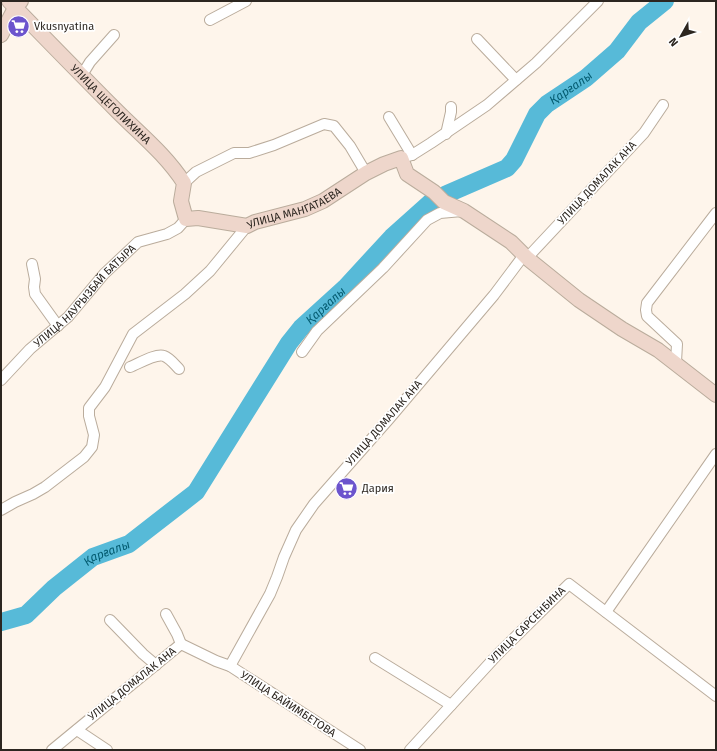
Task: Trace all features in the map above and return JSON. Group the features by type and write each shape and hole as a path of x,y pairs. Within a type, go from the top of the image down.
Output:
{"street":[{"path":"210,20 246,1"},
{"name":"УЛИЦА МАНГАТАЕВА","path":"1,510 45,487 84,457 92,446 94,435 89,416 90,408 105,387 133,334 190,290 210,271 247,226 255,222 305,209 323,201 366,173 384,164 407,156 446,134 487,105 536,63 598,1"},
{"path":"1,35 15,3"},
{"name":"УЛИЦА ЩЕГОЛИХИНА","path":"15,3 118,113 162,154 177,171 184,183"},
{"path":"82,75 90,62 114,35"},
{"path":"477,39 516,80"},
{"name":"УЛИЦА ДОМАЛАК АНА","path":"230,666 270,594 296,530 314,504 389,419 525,257 644,133 663,106"},
{"path":"446,134 451,107"},
{"path":"389,117 407,156 407,174 439,197 464,211 511,242 525,257 579,300 622,329 676,362 716,395"},
{"path":"247,226 198,218 186,219 181,201 184,183 196,172 234,153 249,153 274,145 324,124 334,126 350,146 366,173"},
{"path":"302,352 317,331 383,268 427,220 440,213 464,211"},
{"path":"676,362 677,344 648,316 646,310 647,303 716,213"},
{"name":"УЛИЦА НАУРЫЗБАЙ БАТЫРА","path":"2,378 30,349 68,317 104,274 138,242 167,234 178,228 186,219"},
{"path":"32,264 35,279 35,294 58,326"},
{"path":"120,357 132,370 141,361 161,356 166,357 179,369"},
{"path":"606,612 716,454"},
{"name":"УЛИЦА САРСЕНБИНА","path":"410,750 450,704 569,584 716,696"},
{"path":"166,614 181,644"},
{"path":"110,620 143,654 156,665"},
{"name":"УЛИЦА ДОМАЛАК АНА","path":"52,750 181,644 216,661"},
{"path":"375,658 450,704"},
{"name":"УЛИЦА БАЙИМБЕТОВА","path":"216,661 230,666 360,750"},
{"path":"77,730 108,750"}],"waterway":[{"name":"Қарғалы","path":"1,622 26,615 54,588 93,557 129,544 196,492 289,343 301,328 345,288 392,237 430,203 507,168 514,160 537,114 547,104 586,78 617,51 639,22 665,1"}],"place":[{"name":"Vkusnyatina","path":"19,26"},
{"name":"Дария","path":"346,488"}]}
